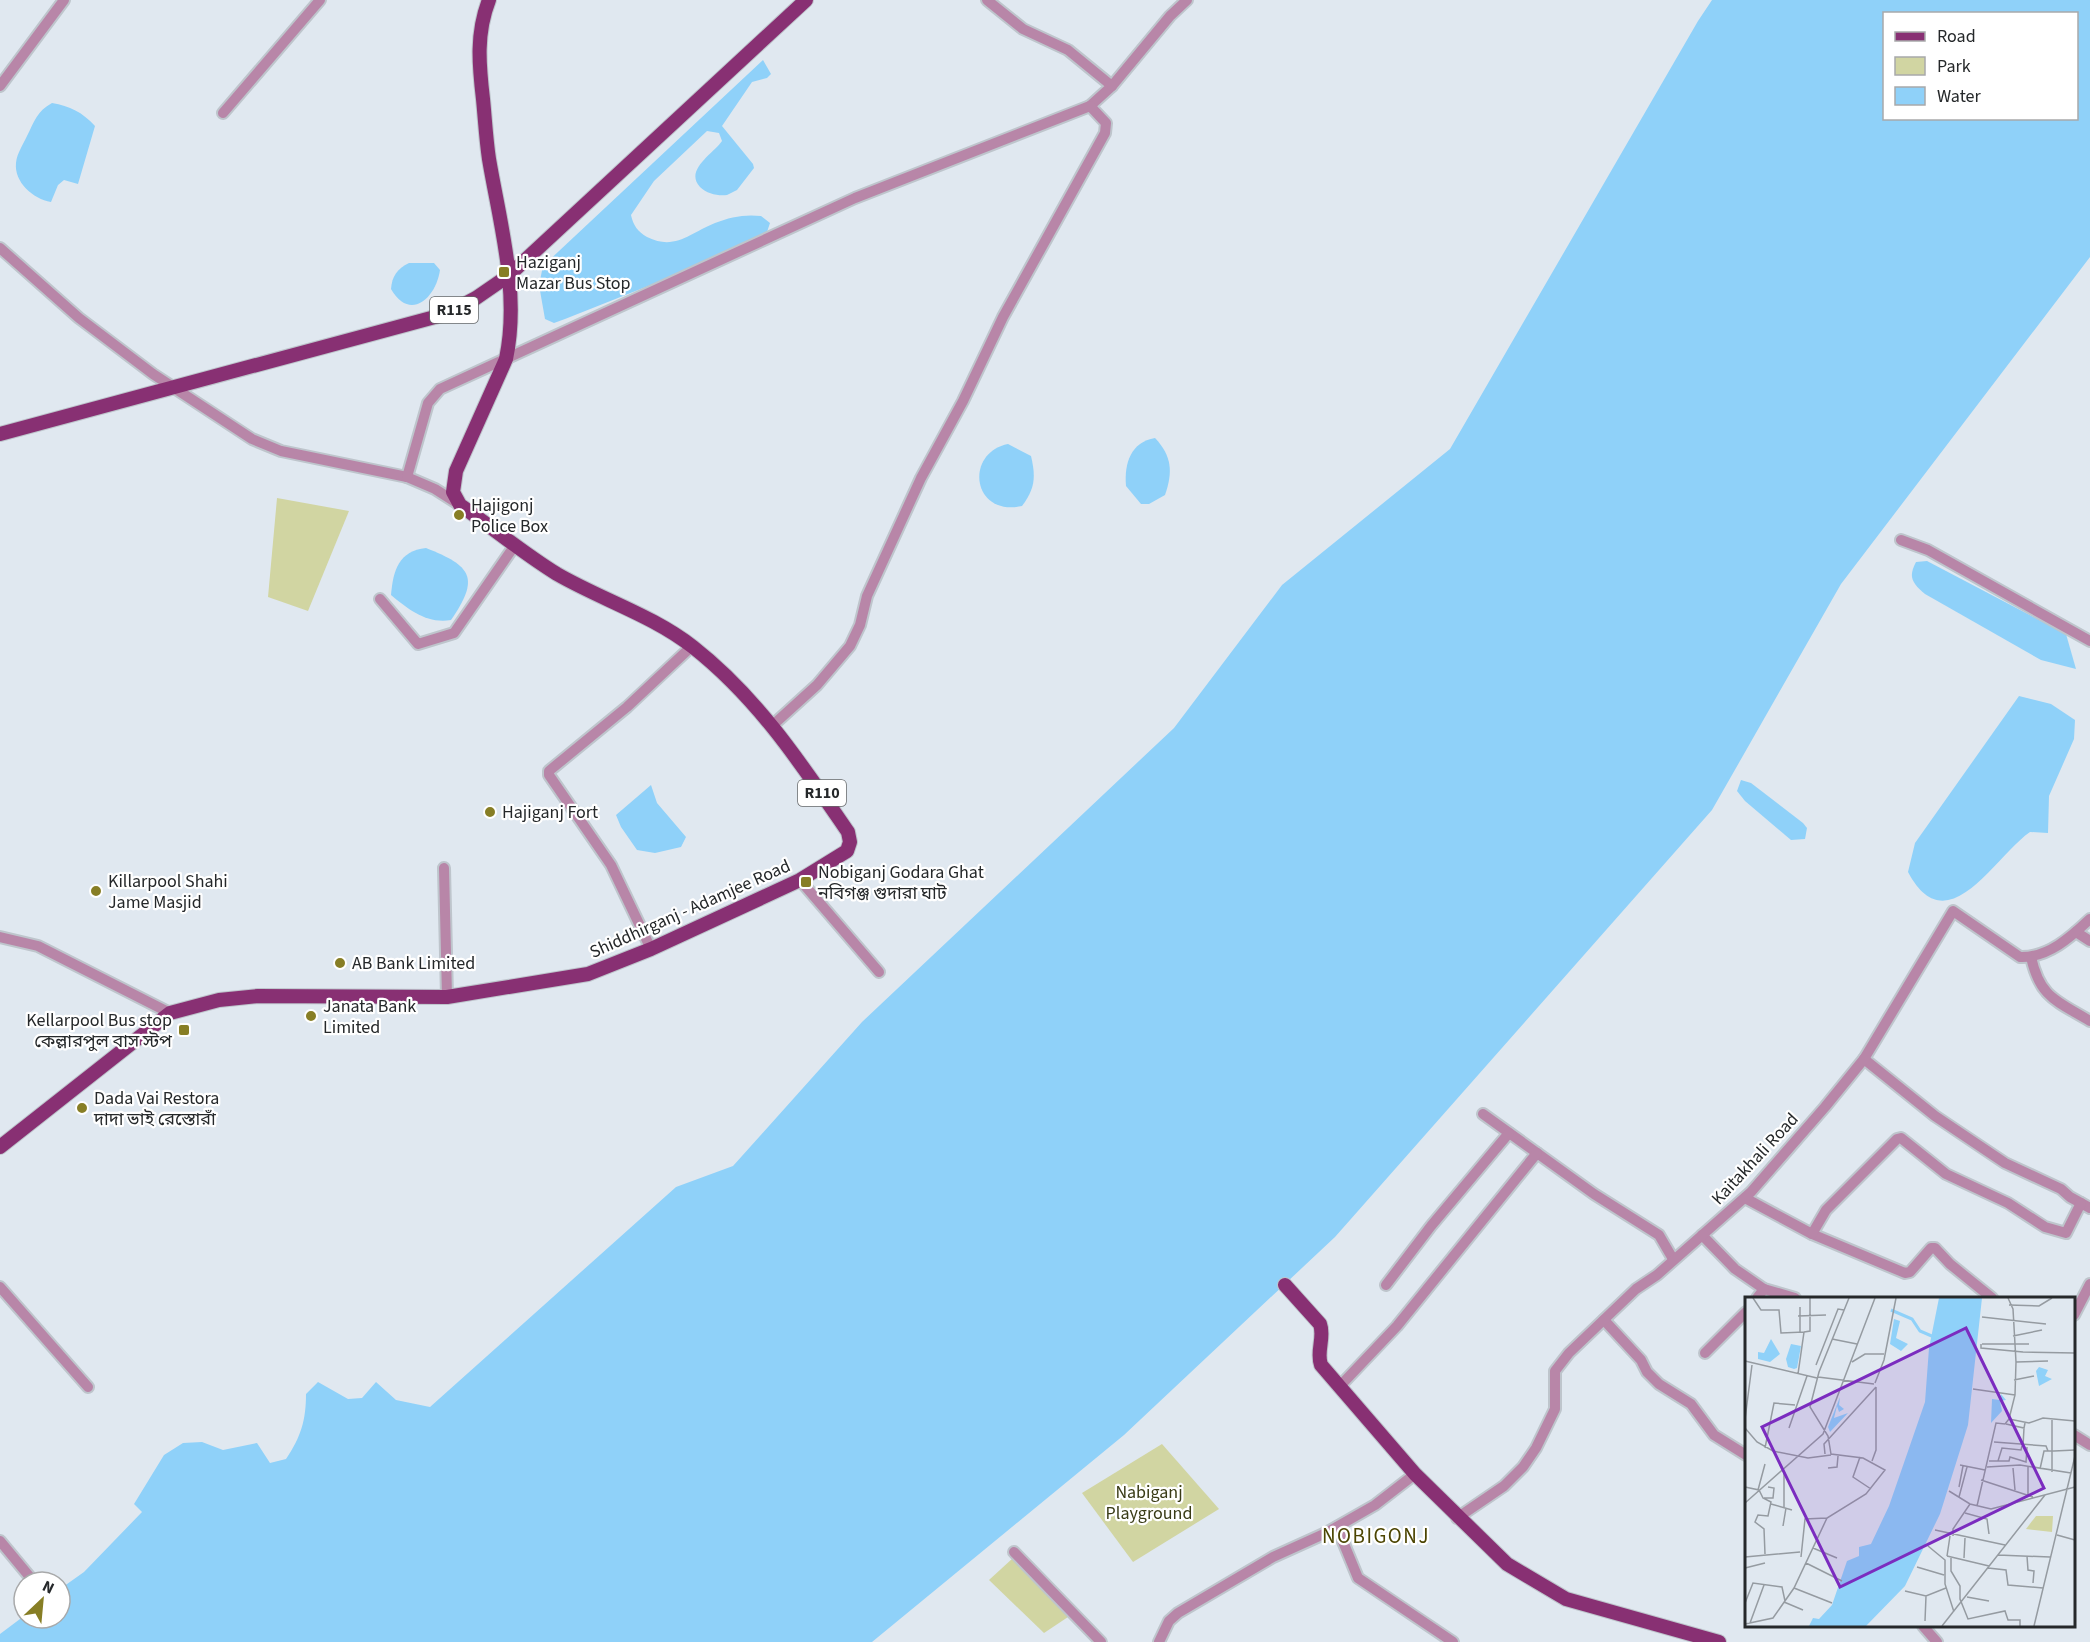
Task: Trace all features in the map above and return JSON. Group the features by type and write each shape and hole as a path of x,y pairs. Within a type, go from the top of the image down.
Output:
{"main road":[{"path":"460,505 453,492 456,471 506,358 511,297 488,155 478,63 481,29 489,0"},
{"name":"R115","path":"0,434 446,314 476,298 508,276 806,0"},
{"name":"Shiddhirganj - Adamjee Road","path":"0,1147 170,1013 219,1000 258,996 447,997 588,974 651,949 800,880 846,851 850,842 848,832 773,726 692,646 650,620 558,574 460,505"},
{"path":"1285,1286 1320,1324 1323,1331 1319,1360 1415,1474 1457,1518 1507,1564 1566,1599 1719,1642"}],"street":[{"path":"0,86 63,0"},
{"path":"223,113 320,0"},
{"path":"987,0 1023,29 1068,50 1112,86"},
{"path":"407,477 419,429 433,396 440,389 492,368 506,358 737,255 855,198 1090,106 1112,86 1170,16 1187,0"},
{"path":"773,726 817,685 850,646 860,625 867,596 921,478 963,401 1003,317 1105,133 1106,123 1090,106"},
{"path":"0,248 79,318 170,387 269,448 407,477 435,489 460,505"},
{"path":"1901,540 1928,550 2090,641"},
{"path":"380,599 418,644 454,633 515,545"},
{"path":"651,949 611,865 549,775 549,771 627,707 692,646"},
{"path":"444,868 447,997"},
{"path":"800,880 879,972"},
{"name":"Kaitakhali Road","path":"1457,1518 1503,1486 1523,1467 1548,1426 1555,1408 1555,1371 1569,1353 1636,1289 1657,1275 1745,1198 1863,1059 1953,911 2020,957 2031,957"},
{"path":"2090,919 2049,951 2031,957 2039,985 2047,994 2090,1021"},
{"path":"2076,932 2090,941"},
{"path":"0,937 38,946 170,1013"},
{"path":"1812,1234 1826,1210 1897,1139 1901,1138 1946,1174 2008,1203 2054,1231 2066,1233 2086,1203 2005,1163 1916,1102 1863,1059"},
{"path":"1483,1114 1594,1194 1659,1235 1673,1259"},
{"path":"1386,1286 1431,1226 1509,1132"},
{"path":"1341,1385 1397,1326 1538,1153"},
{"path":"1745,1198 1812,1234 1905,1273 1931,1248 1935,1248 1950,1264 1990,1297"},
{"path":"1702,1236 1735,1269 1764,1289 1789,1297"},
{"path":"2075,1311 2090,1284"},
{"path":"0,1287 88,1387"},
{"path":"1758,1297 1764,1289"},
{"path":"1706,1353 1745,1313"},
{"path":"1604,1320 1659,1384 1691,1404 1714,1435 1745,1454"},
{"path":"2075,1436 2090,1445"},
{"path":"1159,1642 1169,1621 1178,1613 1273,1557 1337,1527 1375,1505 1415,1474"},
{"path":"1337,1527 1358,1578 1453,1642"},
{"path":"0,1541 24,1570"},
{"path":"1014,1552 1101,1642"}],"green space":[{"path":"277,498 349,511 308,611 268,597"},
{"name":"Nabiganj Playground","path":"1162,1444 1219,1509 1133,1562 1082,1493"},
{"path":"1013,1558 1068,1617 1044,1633 989,1580"}],"water":[{"path":"1712,0 2090,0 2090,257 1841,584 1712,810 1335,1237 1124,1435 872,1642 0,1642 0,1634 12,1625 12,1630 72,1630 72,1580 84,1572 142,1512 134,1504 164,1455 183,1443 202,1442 223,1450 257,1443 270,1463 286,1459 302,1428 306,1394 318,1382 348,1399 362,1398 376,1382 396,1400 430,1407 676,1187 733,1166 862,1022 1174,728 1282,585 1450,449"},
{"path":"763,60 771,74 767,78 752,82 722,126 754,168 737,190 727,195 713,194 700,187 696,181 698,168 722,141 719,133 707,131 654,181 631,215 641,233 657,241 682,239 721,221 743,216 761,216 770,223 767,232 681,273 565,319 554,323 545,319 539,285 543,266"},
{"path":"52,103 75,110 95,126 78,184 64,180 58,185 51,202 31,193 21,183 16,163 36,117"},
{"path":"409,263 434,263 440,270 438,280 428,297 414,305 406,304 398,299 391,289 396,273"},
{"path":"1155,438 1168,458 1170,472 1168,487 1165,495 1149,504 1141,504 1126,486 1126,469 1135,449 1147,440"},
{"path":"1008,444 1031,456 1034,470 1033,482 1030,494 1022,506 1005,507 993,502 984,494 980,482 980,470 985,459 994,450"},
{"path":"426,548 453,561 467,575 466,594 451,620 426,618 412,611 391,595 399,563 409,553"},
{"path":"1927,561 2066,634 2076,669 2041,660 1925,594 1914,583 1912,572 1916,562"},
{"path":"2019,696 2051,704 2075,720 2074,739 2049,796 2048,833 2030,832 1986,875 1955,898 1939,900 1923,893 1908,872 1915,843"},
{"path":"1741,780 1751,783 1803,823 1807,828 1805,839 1791,840 1745,801 1737,791"},
{"path":"651,785 657,803 686,837 681,847 655,853 637,850 621,827 616,815"}],"place":[{"name":"Haziganj Mazar Bus Stop","path":"504,272"},
{"name":"Hajigonj Police Box","path":"459,515"},
{"name":"Hajiganj Fort","path":"490,812"},
{"name":"Nobiganj Godara Ghat নবিগঞ্জ গুদারা ঘাট","path":"806,882"},
{"name":"Killarpool Shahi Jame Masjid","path":"96,891"},
{"name":"AB Bank Limited","path":"340,963"},
{"name":"Janata Bank Limited","path":"311,1016"},
{"name":"Kellarpool Bus stop কেল্লারপুল বাস স্টপ","path":"184,1030"},
{"name":"Dada Vai Restora দাদা ভাই রেস্তোরাঁ","path":"82,1108"}],"district":[{"name":"NOBIGONJ","path":"1376,1536"}]}
